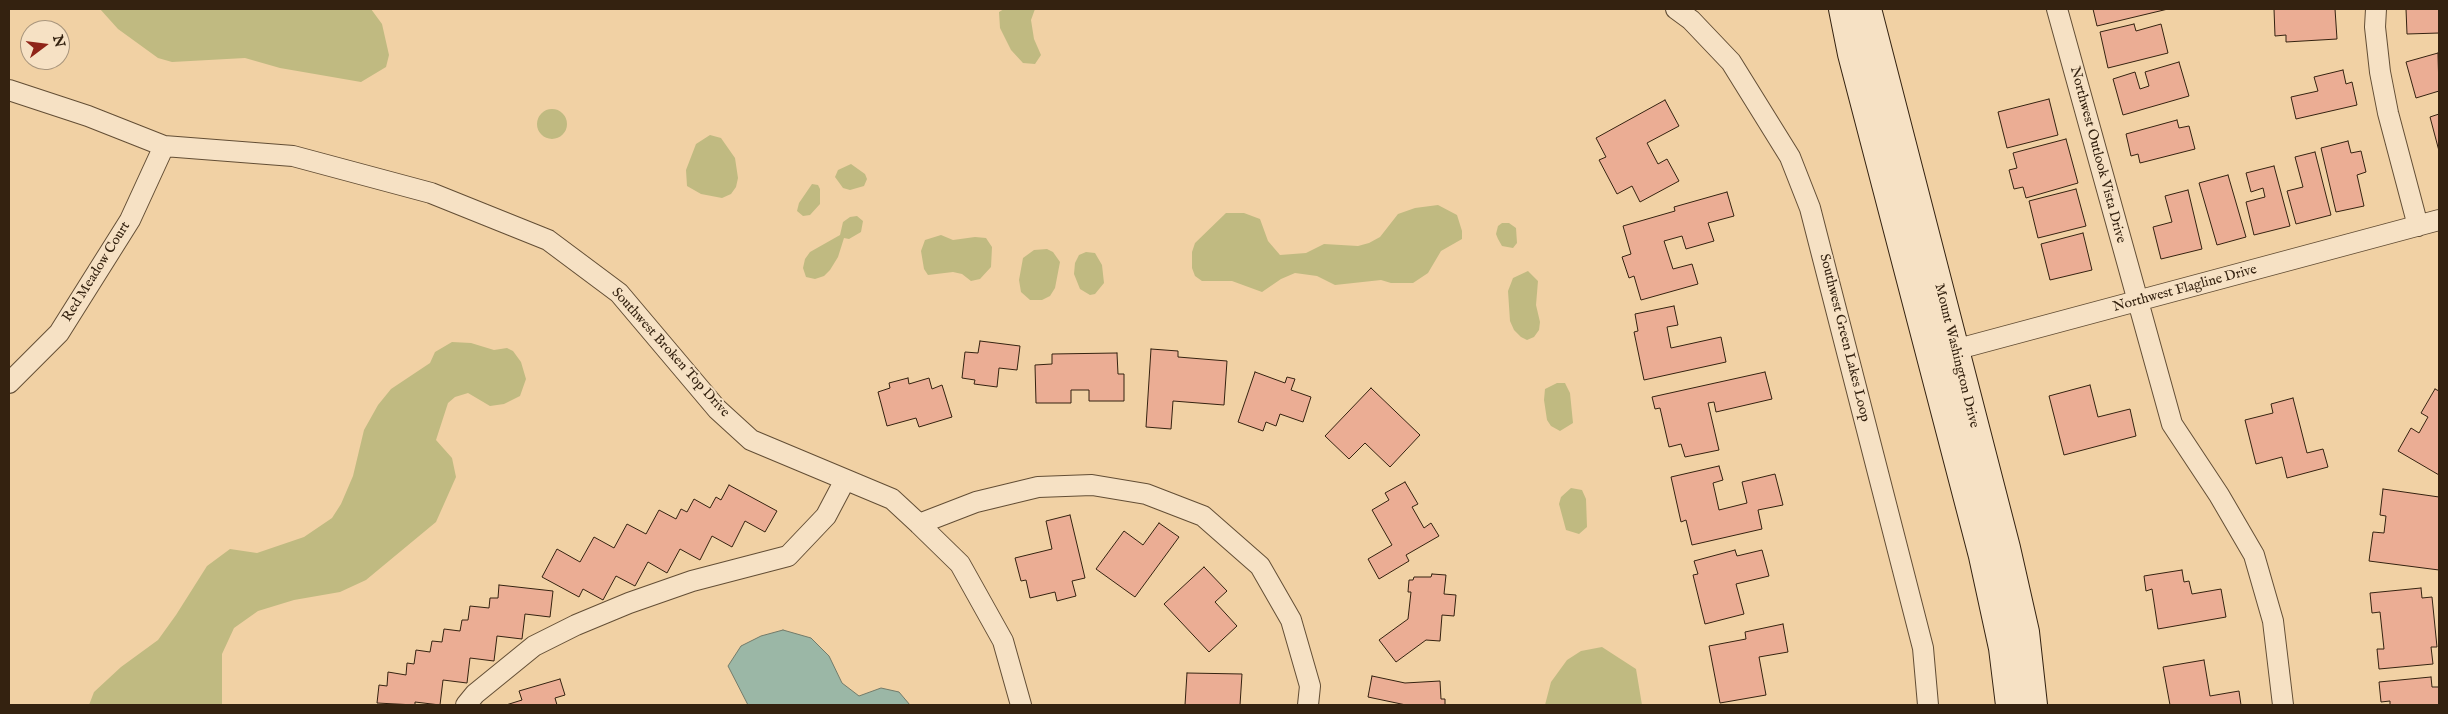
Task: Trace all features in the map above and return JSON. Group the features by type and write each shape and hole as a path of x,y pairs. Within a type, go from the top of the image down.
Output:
{"main road":[{"name":"Mount Washington Drive","path":"1843,9 1852,54 1942,353 2006,548 2026,632 2033,705"},
{"name":"Mount Washington Drive","path":"1867,9 1942,353 2003,648 2010,705"}],"street":[{"name":"Southwest Green Lakes Loop","path":"1676,9 1691,20 1731,62 1790,157 1810,208 1922,648 1928,705"},
{"name":"Northwest Outlook Vista Drive","path":"2057,9 2172,424 2219,495 2254,555 2273,621 2282,705"},
{"path":"2376,9 2375,27 2380,72 2388,113 2418,226"},
{"name":"Southwest Broken Top Drive","path":"9,90 88,116 164,146 293,156 431,193 548,240 619,293 718,408 751,440 892,499 920,524 960,564 1003,641 1021,705"},
{"name":"Red Meadow Court","path":"9,383 59,333 130,220 164,146"},
{"name":"Northwest Flagline Drive","path":"1942,353 2439,220"},
{"path":"466,705 475,694 534,646 576,625 629,603 692,581 788,556 826,516 845,480"},
{"path":"920,524 976,502 1038,487 1092,484 1146,494 1203,516 1260,566 1291,620 1310,686 1308,705"}],"shaded area":[{"path":"100,9 371,9 382,24 389,55 386,67 361,82 280,68 245,58 172,62 158,58 118,29"},
{"path":"1004,9 1035,9 1031,20 1034,39 1041,55 1035,64 1023,63 1011,50 1000,28 999,12"},
{"path":"552,109 563,113 567,124 563,135 552,139 541,135 537,124 541,113"},
{"path":"710,135 721,138 735,158 738,178 736,187 731,194 722,198 701,194 687,186 686,170 696,144"},
{"path":"851,164 865,174 867,179 864,186 850,190 843,188 835,177 838,170"},
{"path":"812,184 818,185 820,189 820,204 810,215 803,216 797,211 799,203"},
{"path":"1438,205 1457,215 1462,231 1462,239 1441,251 1428,273 1413,283 1391,283 1381,280 1335,285 1317,276 1295,273 1281,279 1262,292 1232,281 1202,281 1195,276 1192,268 1192,252 1195,243 1226,213 1244,213 1260,219 1268,241 1280,255 1306,253 1324,244 1358,246 1369,243 1380,237 1398,214 1415,208"},
{"path":"857,216 863,221 861,232 849,239 844,238 838,257 830,270 824,276 815,279 806,277 803,268 805,259 810,252 840,235 843,222 850,217"},
{"path":"1502,223 1509,223 1516,228 1517,243 1513,248 1502,246 1498,239 1496,234 1498,226"},
{"path":"941,235 953,240 975,237 986,238 992,247 991,267 980,279 971,281 962,274 953,272 928,275 924,269 921,251 925,240"},
{"path":"1047,249 1053,252 1060,262 1055,288 1050,296 1042,300 1030,300 1021,292 1019,280 1023,258 1034,250"},
{"path":"1086,252 1095,253 1102,265 1104,283 1095,294 1090,295 1080,289 1074,274 1075,263 1079,255"},
{"path":"1528,271 1538,281 1536,305 1540,322 1539,330 1534,337 1527,340 1514,330 1510,321 1508,291 1513,278"},
{"path":"452,342 471,343 494,350 507,348 513,351 521,362 526,379 520,396 504,404 490,406 468,393 455,397 448,403 436,440 452,458 456,477 436,522 366,580 340,592 294,600 258,611 234,628 222,654 222,705 89,705 94,692 121,667 158,640 207,566 230,549 257,553 304,537 332,518 341,504 353,476 364,430 378,405 391,389 430,363 435,352"},
{"path":"1557,383 1565,383 1570,393 1573,423 1560,431 1551,426 1547,420 1544,400 1545,389"},
{"path":"1571,488 1582,490 1586,499 1587,527 1579,534 1566,530 1559,504 1561,497"},
{"path":"783,630 811,638 829,656 842,683 859,696 881,688 899,692 910,705 748,705 728,666 741,646 761,636"},
{"path":"1602,647 1636,669 1642,705 1545,705 1551,682 1567,660 1581,651"}],"building":[{"path":"2093,9 2168,9 2097,26"},
{"path":"2274,9 2335,9 2337,39 2286,42 2286,35 2275,36"},
{"path":"2406,9 2439,9 2439,33 2407,34"},
{"path":"2134,24 2136,31 2161,24 2168,53 2108,68 2100,32"},
{"path":"2438,53 2439,91 2416,98 2406,62"},
{"path":"2179,62 2189,96 2123,115 2113,79 2135,72 2140,89 2149,86 2145,72"},
{"path":"2343,70 2346,84 2352,82 2357,105 2296,119 2291,97 2318,91 2314,77"},
{"path":"2049,99 2058,135 2007,148 1998,112"},
{"path":"1665,100 1679,126 1647,143 1658,164 1667,159 1679,181 1640,202 1632,186 1617,194 1599,160 1606,157 1596,138"},
{"path":"2439,114 2439,151 2430,117"},
{"path":"2177,120 2179,128 2189,126 2195,149 2140,163 2138,154 2131,156 2126,134"},
{"path":"2066,139 2078,183 2026,198 2023,187 2014,189 2009,170 2017,168 2013,153"},
{"path":"2348,141 2351,153 2361,151 2366,172 2357,175 2364,206 2336,212 2321,148"},
{"path":"2315,152 2331,215 2296,224 2287,191 2303,187 2295,157"},
{"path":"2274,166 2290,226 2254,235 2246,202 2265,197 2263,188 2251,192 2246,173"},
{"path":"2228,175 2246,237 2217,245 2199,183"},
{"path":"2076,189 2086,226 2038,238 2029,201"},
{"path":"2188,190 2202,249 2161,259 2153,227 2172,222 2165,196"},
{"path":"1727,192 1734,216 1708,223 1714,241 1686,249 1682,236 1664,241 1673,269 1692,264 1698,284 1641,300 1634,276 1629,278 1622,257 1631,254 1623,226 1675,211 1674,207"},
{"path":"2083,233 2092,270 2050,280 2041,244"},
{"path":"1674,306 1678,325 1667,327 1671,348 1721,337 1726,362 1644,380 1634,332 1638,331 1635,314"},
{"path":"980,341 1020,346 1017,370 999,368 997,387 974,384 975,380 962,378 965,352 978,353"},
{"path":"1151,349 1178,351 1178,357 1227,361 1224,405 1173,401 1171,429 1146,427"},
{"path":"1117,353 1118,374 1124,374 1124,401 1089,401 1089,390 1071,390 1071,403 1036,403 1035,365 1052,364 1052,354"},
{"path":"1255,372 1285,383 1287,377 1295,379 1291,390 1311,397 1303,422 1280,414 1276,426 1266,422 1263,431 1238,422"},
{"path":"1765,372 1772,399 1716,412 1714,402 1708,403 1719,450 1685,457 1681,444 1669,447 1660,408 1655,409 1652,397"},
{"path":"908,378 909,384 929,378 932,389 942,385 952,417 919,427 916,418 887,426 878,392 890,388 889,383"},
{"path":"2090,385 2098,417 2130,409 2136,436 2064,455 2049,396"},
{"path":"1371,388 1420,435 1390,467 1365,443 1349,459 1325,436"},
{"path":"2435,389 2439,391 2439,475 2398,451 2411,428 2419,433 2428,417 2421,413"},
{"path":"2293,398 2307,453 2323,449 2328,467 2287,478 2282,457 2256,464 2245,420 2273,413 2271,404"},
{"path":"1719,466 1723,480 1713,483 1719,510 1747,503 1742,482 1775,474 1783,505 1758,510 1762,529 1692,545 1686,520 1681,522 1671,477"},
{"path":"1405,482 1418,504 1412,507 1424,528 1431,523 1439,536 1406,555 1409,561 1379,579 1368,559 1392,545 1372,510 1389,500 1385,493"},
{"path":"729,485 777,511 765,532 745,521 732,547 712,536 700,560 680,549 667,573 648,562 635,586 616,576 603,600 583,589 579,597 542,577 557,549 580,562 594,537 614,548 627,524 646,534 659,510 676,519 681,509 687,512 694,499 710,508 716,497 721,500"},
{"path":"2383,489 2439,497 2439,570 2369,561 2373,532 2384,533 2386,516 2380,515"},
{"path":"1070,515 1085,578 1072,581 1076,596 1057,601 1055,592 1030,598 1026,580 1021,581 1015,558 1052,549 1046,521"},
{"path":"1159,523 1179,537 1135,597 1096,569 1124,531 1143,545"},
{"path":"1735,550 1737,556 1762,550 1769,576 1736,584 1744,614 1705,624 1693,575 1698,574 1694,561"},
{"path":"1204,567 1227,591 1215,602 1237,626 1209,652 1164,604"},
{"path":"2182,570 2184,582 2189,581 2192,594 2221,589 2226,617 2158,629 2152,589 2146,591 2144,576"},
{"path":"1432,574 1446,575 1444,594 1456,595 1454,616 1442,615 1440,641 1426,640 1396,662 1379,640 1408,619 1411,592 1408,592 1409,580 1413,580 1414,577 1431,577"},
{"path":"499,585 553,591 550,617 525,614 522,639 497,636 494,661 470,658 467,683 443,680 440,705 415,702 415,705 377,703 379,685 387,686 388,672 406,675 407,663 414,664 416,650 430,652 432,641 442,642 444,629 460,631 462,620 468,620 470,606 489,608 490,598 498,598"},
{"path":"2421,588 2422,598 2432,597 2437,647 2431,647 2433,664 2379,669 2377,649 2384,649 2380,612 2372,613 2370,593"},
{"path":"1783,624 1788,652 1759,657 1766,695 1720,703 1709,646 1746,639 1745,632"},
{"path":"2204,660 2210,696 2239,691 2241,705 2170,705 2163,667"},
{"path":"1187,673 1242,674 1240,705 1185,705"},
{"path":"1372,676 1405,683 1440,681 1441,699 1445,699 1445,705 1406,705 1368,697"},
{"path":"2431,677 2432,687 2439,687 2439,705 2390,705 2390,701 2381,702 2379,682"},
{"path":"560,679 565,695 555,698 557,705 506,705 522,700 519,691"}]}
